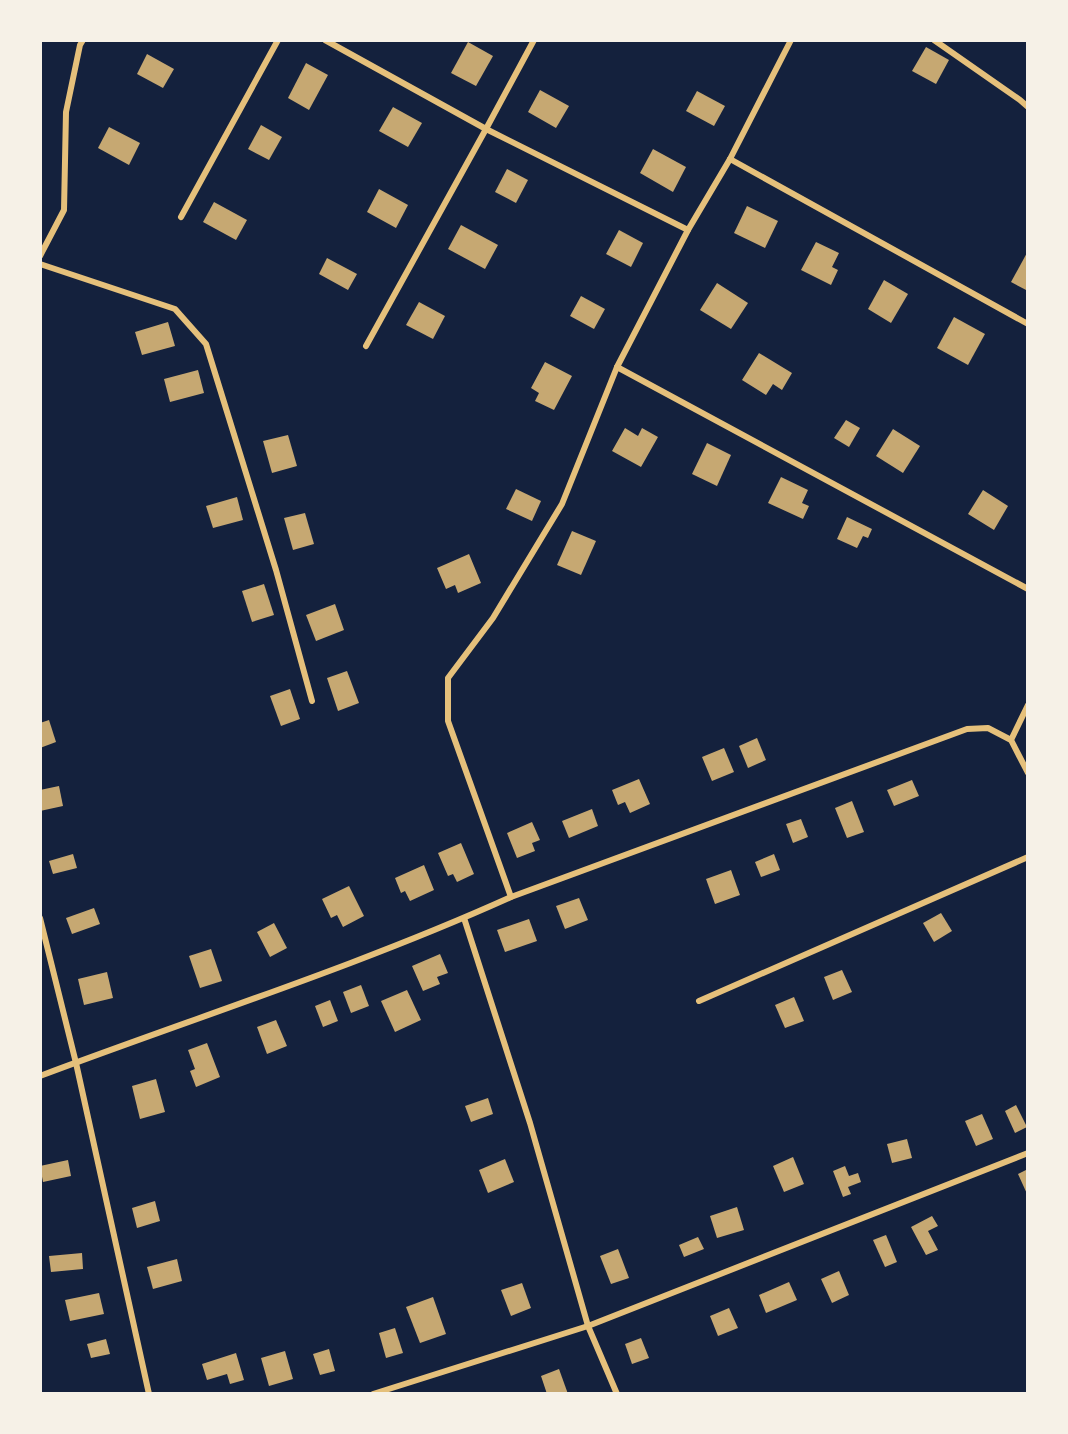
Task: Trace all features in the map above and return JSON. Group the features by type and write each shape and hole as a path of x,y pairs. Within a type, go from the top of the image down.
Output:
{"street":[{"path":"40,256 64,210 66,112 83,40"},
{"path":"181,217 278,40"},
{"path":"325,40 486,129 688,230"},
{"path":"366,346 534,40"},
{"path":"511,897 448,721 448,678 493,618 562,504 617,367 688,230 730,159 791,40"},
{"path":"934,40 1028,107"},
{"path":"730,159 1028,324"},
{"path":"40,264 175,309 206,345 276,570 312,701"},
{"path":"617,367 1028,589"},
{"path":"1011,740 1028,705"},
{"path":"40,1076 355,961 511,897 967,729 988,728 1011,740 1028,773"},
{"path":"699,1001 1028,857"},
{"path":"40,918 149,1394"},
{"path":"464,918 530,1123 588,1326 617,1394"},
{"path":"373,1394 588,1326 1028,1153"}],"building":[{"path":"468,42 493,56 476,86 451,73"},
{"path":"926,47 949,60 936,84 912,71"},
{"path":"147,54 174,69 163,88 137,74"},
{"path":"306,63 328,75 309,110 288,98"},
{"path":"540,90 569,106 556,128 528,112"},
{"path":"697,91 725,106 714,126 686,111"},
{"path":"393,107 422,123 408,147 379,131"},
{"path":"261,125 282,137 269,160 248,149"},
{"path":"109,127 140,143 129,165 98,148"},
{"path":"653,149 686,167 673,192 640,173"},
{"path":"507,169 528,180 516,203 495,192"},
{"path":"379,189 408,205 396,228 367,212"},
{"path":"214,202 247,220 236,240 203,222"},
{"path":"747,206 778,221 765,248 734,233"},
{"path":"461,225 498,245 485,269 448,249"},
{"path":"619,230 643,243 631,267 606,254"},
{"path":"816,242 839,253 832,267 838,270 831,285 801,270"},
{"path":"1028,251 1028,291 1011,282"},
{"path":"327,258 357,274 348,290 319,274"},
{"path":"884,280 908,294 891,323 868,309"},
{"path":"717,283 748,303 731,329 700,310"},
{"path":"581,296 605,309 594,329 570,316"},
{"path":"419,302 445,316 433,339 406,325"},
{"path":"954,317 985,334 968,365 937,348"},
{"path":"168,322 175,346 142,355 135,332"},
{"path":"759,353 792,373 782,390 773,384 766,395 742,380"},
{"path":"545,362 572,376 554,410 535,401 539,393 531,388"},
{"path":"198,370 204,393 170,402 164,379"},
{"path":"846,420 860,428 849,447 834,438"},
{"path":"625,428 638,436 642,428 658,437 641,467 612,451"},
{"path":"893,429 920,446 903,473 876,456"},
{"path":"288,435 297,466 272,473 263,441"},
{"path":"707,443 731,455 717,486 692,474"},
{"path":"781,477 808,490 802,503 809,506 803,519 768,503"},
{"path":"516,489 541,501 532,521 506,509"},
{"path":"983,490 1008,506 994,530 968,514"},
{"path":"237,497 243,520 213,528 206,506"},
{"path":"305,513 314,544 293,550 284,518"},
{"path":"847,517 872,529 868,538 863,536 857,548 837,539"},
{"path":"572,531 596,541 581,575 557,565"},
{"path":"469,554 481,583 458,593 455,585 446,589 437,568"},
{"path":"264,584 274,615 252,622 242,591"},
{"path":"335,604 344,630 316,641 306,615"},
{"path":"347,671 359,703 338,711 327,678"},
{"path":"290,689 300,719 281,726 270,696"},
{"path":"49,720 56,742 40,748 40,723"},
{"path":"757,738 766,760 748,768 739,746"},
{"path":"724,748 734,772 712,781 702,757"},
{"path":"639,779 650,804 630,813 625,802 618,805 612,790"},
{"path":"912,780 919,796 894,806 887,790"},
{"path":"59,786 63,806 40,811 40,790"},
{"path":"852,801 864,832 847,838 835,808"},
{"path":"592,809 598,826 569,838 562,821"},
{"path":"801,819 808,837 793,843 786,824"},
{"path":"532,822 540,840 532,843 535,851 517,858 507,833"},
{"path":"461,843 474,874 457,882 453,874 448,876 438,853"},
{"path":"73,854 77,868 53,874 49,861"},
{"path":"774,854 780,870 761,877 755,862"},
{"path":"424,865 434,890 410,901 405,891 401,893 395,878"},
{"path":"731,870 740,895 715,904 706,879"},
{"path":"349,886 364,916 343,927 337,915 331,918 322,899"},
{"path":"579,898 588,920 565,929 556,906"},
{"path":"94,908 100,924 72,934 66,918"},
{"path":"941,913 952,931 934,942 923,923"},
{"path":"529,919 537,941 505,952 497,930"},
{"path":"274,923 287,948 270,957 257,932"},
{"path":"211,949 222,981 200,988 189,956"},
{"path":"440,954 448,973 437,977 440,984 423,991 412,966"},
{"path":"842,970 852,992 833,1000 824,977"},
{"path":"107,972 113,998 84,1005 78,979"},
{"path":"361,985 369,1006 351,1013 343,992"},
{"path":"407,990 421,1020 395,1032 381,1001"},
{"path":"794,997 804,1021 785,1028 775,1005"},
{"path":"330,1000 338,1021 323,1027 315,1006"},
{"path":"276,1020 287,1046 267,1054 257,1027"},
{"path":"207,1043 220,1077 196,1087 190,1071 195,1069 188,1050"},
{"path":"156,1079 165,1112 140,1119 132,1086"},
{"path":"488,1098 493,1114 471,1122 465,1106"},
{"path":"1016,1105 1027,1127 1015,1133 1005,1111"},
{"path":"982,1114 993,1139 976,1146 965,1121"},
{"path":"907,1139 912,1158 892,1163 887,1144"},
{"path":"793,1157 804,1184 784,1192 773,1166"},
{"path":"505,1159 514,1182 488,1193 479,1170"},
{"path":"68,1160 71,1176 43,1182 40,1166"},
{"path":"845,1166 849,1176 858,1173 861,1182 848,1187 851,1194 843,1197 833,1171"},
{"path":"1028,1169 1028,1196 1018,1174"},
{"path":"155,1201 160,1221 137,1228 132,1208"},
{"path":"737,1207 744,1230 717,1238 710,1216"},
{"path":"932,1216 938,1226 928,1231 938,1250 926,1255 911,1227"},
{"path":"886,1235 897,1262 885,1267 873,1240"},
{"path":"698,1237 704,1249 684,1257 679,1245"},
{"path":"618,1249 629,1278 611,1284 600,1256"},
{"path":"82,1253 83,1269 51,1272 49,1256"},
{"path":"177,1259 182,1281 153,1289 147,1267"},
{"path":"839,1271 849,1295 832,1303 821,1279"},
{"path":"789,1282 797,1300 766,1313 759,1295"},
{"path":"522,1283 531,1308 511,1316 501,1290"},
{"path":"99,1293 104,1314 70,1321 65,1300"},
{"path":"433,1297 446,1334 420,1343 406,1307"},
{"path":"729,1308 738,1328 718,1336 710,1316"},
{"path":"395,1328 403,1353 386,1358 379,1333"},
{"path":"641,1338 649,1358 632,1364 625,1344"},
{"path":"106,1339 110,1354 91,1358 87,1344"},
{"path":"329,1349 335,1371 320,1375 313,1354"},
{"path":"285,1351 293,1379 269,1386 261,1358"},
{"path":"236,1353 244,1380 230,1384 227,1374 207,1380 202,1364"},
{"path":"559,1369 568,1394 547,1394 541,1376"}]}
